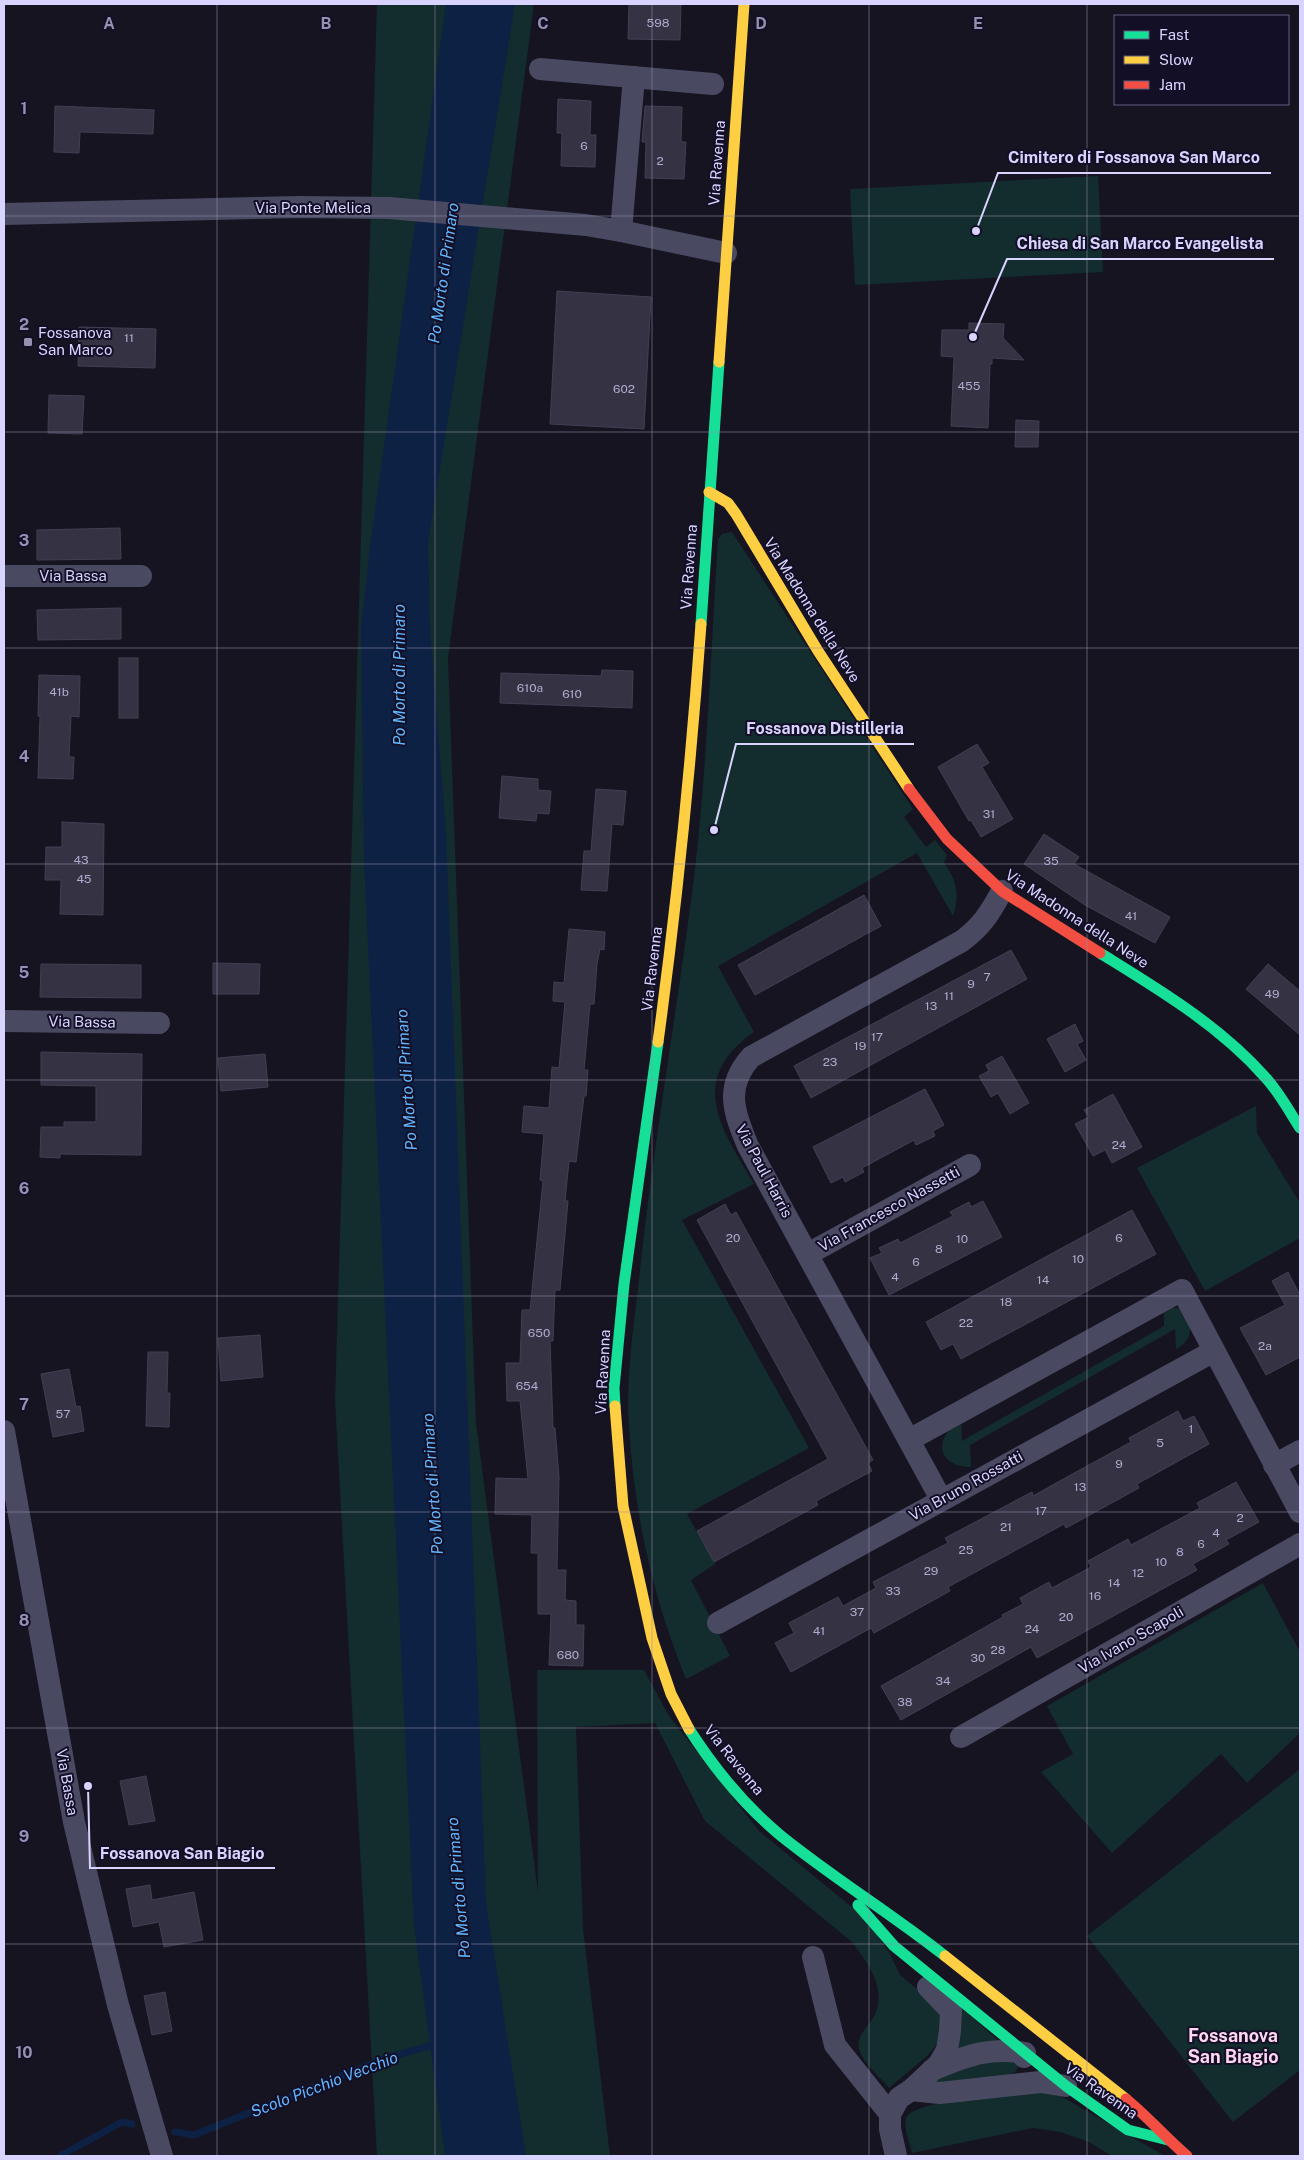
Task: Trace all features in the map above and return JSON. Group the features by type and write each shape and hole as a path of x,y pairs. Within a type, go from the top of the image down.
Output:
{"main road":[{"name":"Via Ravenna","path":"744,4 692,749 670,954 624,1284 614,1388 616,1440 623,1506 652,1638 671,1694 705,1754 739,1795 779,1834 826,1870 903,1924 1032,2043 1066,2086 1128,2130 1168,2140"},
{"name":"Via Madonna della Neve","path":"709,492 728,503 736,514 818,651 923,809 953,846 1002,891 1182,1004 1232,1045 1266,1078 1300,1128"},
{"name":"Via Ravenna","path":"826,1870 894,1946 1032,2043 1142,2113 1168,2140 1187,2156"}],"street":[{"path":"540,69 713,84"},
{"path":"621,230 634,77"},
{"name":"Via Ponte Melica","path":"4,214 299,207 389,208 515,218 621,230 726,253"},
{"name":"Via Bassa","path":"4,576 141,576"},
{"name":"Via Paul Harris","path":"940,1499 748,1146 736,1117 733,1098 741,1068 751,1057 962,941 977,930 987,918 1002,891"},
{"name":"Via Bassa","path":"4,1021 159,1023"},
{"name":"Via Francesco Nassetti","path":"808,1254 970,1165"},
{"path":"909,1440 1182,1290 1300,1512"},
{"name":"Via Bruno Rossatti","path":"718,1622 1214,1350"},
{"name":"Via Bassa","path":"4,1431 74,1822 118,2005 162,2156"},
{"path":"1274,1466 1300,1451"},
{"name":"Via Ivano Scapoli","path":"961,1737 1300,1544"},
{"path":"894,1946 909,1970 951,2011 947,2050 939,2064 911,2090 899,2098 890,2114 890,2129 896,2156"},
{"path":"813,1956 835,2045 890,2114"},
{"path":"931,2070 960,2059 1032,2043"},
{"path":"989,2088 1018,2076 1032,2043"},
{"path":"911,2090 940,2093 1040,2082 1066,2086"}],"green space":[{"path":"377,4 534,4 448,658 476,1423 538,1892 537,1670 644,1670 669,1716 759,1831 864,1917 889,1952 900,1975 917,1989 942,2018 941,2040 926,2057 889,2088 868,2065 859,2049 859,2040 873,2018 879,1998 875,1978 852,1942 705,1821 655,1723 576,1727 583,1929 610,2156 377,2156 335,1400"},
{"path":"1098,176 1103,272 855,285 850,189"},
{"path":"732,532 913,809 904,817 926,847 935,840 947,855 944,863 952,876 957,894 953,916 917,853 718,966 754,1032 733,1050 721,1068 715,1086 716,1105 722,1124 754,1184 682,1220 809,1448 687,1514 715,1564 691,1580 730,1656 686,1679 664,1618 647,1555 635,1491 628,1388 645,1225 696,862 704,770 718,539 722,534"},
{"path":"1256,1106 1257,1133 1300,1203 1300,1238 1205,1291 1137,1168"},
{"path":"1164,1308 1179,1308 1191,1321 1188,1338 1184,1344 1176,1349 1175,1329 970,1445 971,1467 960,1466 945,1457 942,1443 952,1428 961,1422 962,1441 1164,1326"},
{"path":"1263,1583 1300,1652 1300,1733 1247,1783 1221,1754 1112,1853 1041,1772 1073,1754 1047,1706"},
{"path":"1300,1769 1300,2070 1233,2122 1087,1936"},
{"path":"960,2007 1000,2042 952,2055"},
{"path":"990,2057 1021,2062 1015,2072 1002,2079 919,2089 944,2070"},
{"path":"1033,2091 1059,2095 1165,2156 1112,2156 1089,2142 1060,2132 1033,2128 912,2153 905,2122 906,2118 913,2112 944,2102"}],"water":[{"name":"Po Morto di Primaro","path":"446,4 515,4 428,543 430,628 446,834 486,1903 526,2156 445,2156 414,1925 364,860 361,628 371,539"}],"building":[{"path":"629,4 681,4 680,40 628,39"},
{"path":"558,99 591,101 590,135 596,135 595,167 561,166 562,133 557,133"},
{"path":"55,106 154,110 153,134 80,132 79,153 54,152"},
{"path":"645,106 682,107 681,142 686,142 684,179 645,178 646,142 642,142"},
{"path":"557,291 651,297 644,429 550,424"},
{"path":"969,323 1004,324 1003,338 1024,360 992,358 992,364 990,364 988,428 951,426 954,357 941,356 942,330 969,330"},
{"path":"79,327 156,329 155,368 78,366"},
{"path":"49,395 84,396 82,434 48,433"},
{"path":"1016,420 1039,421 1038,447 1015,447"},
{"path":"120,528 121,559 37,560 37,530"},
{"path":"121,608 121,639 38,640 37,610"},
{"path":"119,658 138,658 138,718 119,718"},
{"path":"602,670 633,671 632,708 500,703 501,673 601,676"},
{"path":"39,675 80,676 79,717 71,716 69,757 74,757 73,779 38,778"},
{"path":"977,744 989,763 982,767 1013,819 981,837 971,820 969,821 938,767"},
{"path":"502,776 538,779 538,790 551,791 549,814 537,813 536,821 499,818"},
{"path":"596,789 626,791 623,825 612,824 607,891 581,890 584,851 591,851"},
{"path":"62,822 104,824 103,915 60,914 61,880 45,880 46,847 62,847"},
{"path":"1044,834 1079,857 1074,864 1170,917 1155,943 1085,905 1024,864"},
{"path":"864,895 881,926 755,995 738,965"},
{"path":"569,929 605,932 604,950 600,949 597,964 594,1004 590,1004 584,1070 588,1070 586,1096 584,1096 576,1162 569,1161 565,1201 568,1201 560,1290 555,1290 553,1341 550,1341 553,1428 555,1428 559,1477 557,1570 566,1570 565,1600 576,1601 576,1625 584,1625 583,1666 549,1665 551,1614 538,1614 538,1553 531,1553 532,1515 495,1514 496,1478 528,1479 520,1401 507,1401 506,1363 520,1363 522,1310 530,1310 543,1181 540,1180 544,1134 522,1132 524,1106 549,1108 552,1067 559,1068 565,1002 553,1001 554,982 564,983"},
{"path":"1011,950 1027,979 811,1098 794,1066"},
{"path":"213,963 260,964 259,994 213,994"},
{"path":"41,964 141,965 141,998 40,997"},
{"path":"1268,964 1300,991 1300,1035 1246,989"},
{"path":"1075,1024 1083,1041 1077,1044 1086,1060 1065,1072 1047,1039"},
{"path":"41,1052 142,1054 141,1155 60,1154 60,1158 40,1157 41,1127 64,1127 64,1122 96,1122 96,1086 41,1085"},
{"path":"265,1054 268,1087 221,1091 218,1058"},
{"path":"1002,1056 1029,1103 1010,1114 998,1093 991,1097 979,1076 989,1071 986,1065"},
{"path":"925,1089 944,1125 933,1131 935,1136 916,1145 914,1140 862,1168 864,1172 845,1182 843,1177 831,1183 813,1147"},
{"path":"1113,1094 1142,1147 1112,1163 1105,1150 1093,1156 1075,1124 1089,1117 1084,1110"},
{"path":"983,1201 1002,1237 889,1295 870,1258 882,1253 879,1248 898,1239 900,1243 953,1216 950,1212 969,1202 971,1207"},
{"path":"725,1204 731,1215 736,1212 873,1460 868,1463 872,1471 816,1501 818,1505 714,1562 697,1531 828,1459 697,1220"},
{"path":"1132,1210 1156,1254 961,1359 953,1344 941,1350 926,1322"},
{"path":"1288,1272 1300,1295 1300,1357 1266,1375 1240,1328 1285,1305 1272,1281"},
{"path":"260,1335 263,1377 221,1381 218,1338"},
{"path":"148,1352 168,1352 167,1393 170,1393 169,1427 146,1426"},
{"path":"69,1369 76,1407 80,1406 84,1431 53,1437 41,1374"},
{"path":"1178,1411 1183,1421 1194,1416 1209,1444 1137,1484 1139,1488 1066,1528 1064,1524 948,1587 950,1591 874,1633 871,1628 791,1672 775,1643 794,1633 789,1623 838,1597 843,1606 876,1588 873,1582 948,1543 945,1538 1032,1492 1033,1496 1131,1442 1129,1438"},
{"path":"1236,1482 1259,1522 1226,1540 1229,1544 1193,1564 1197,1570 1037,1658 1031,1647 901,1720 881,1686 1003,1617 1002,1615 1023,1604 1020,1598 1049,1582 1052,1588 1091,1567 1088,1561 1128,1539 1131,1545 1200,1508 1197,1503"},
{"path":"146,1776 155,1821 129,1825 120,1781"},
{"path":"150,1885 152,1900 194,1892 203,1940 164,1947 159,1922 133,1927 126,1889"},
{"path":"165,1992 172,2031 152,2035 144,1996"}],"waterway":[{"name":"Scolo Picchio Vecchio","path":"175,2132 194,2135 386,2058 437,2044"},
{"name":"Scolo Picchio Vecchio","path":"60,2156 122,2122 132,2124"}],"traffic: fast":[{"path":"701,624 719,362"},
{"path":"1100,953 1187,1009 1228,1041 1270,1083 1300,1128"},
{"path":"615,1406 614,1388 624,1284 658,1042"},
{"path":"689,1729 730,1785 780,1835 945,1956"},
{"path":"858,1905 894,1946 1066,2086 1128,2130 1168,2140"}],"traffic: slow":[{"path":"719,362 744,4"},
{"path":"709,492 728,503 736,514 818,651 909,789"},
{"path":"658,1042 683,833 701,624"},
{"path":"615,1406 623,1506 652,1638 671,1694 689,1729"},
{"path":"945,1956 1126,2099"}],"traffic: jam":[{"path":"909,789 947,839 1002,891 1100,953"},
{"path":"1126,2099 1187,2156"}],"place":[{"name":"Cimitero di Fossanova San Marco","path":"976,231"},
{"name":"Chiesa di San Marco Evangelista","path":"973,337"},
{"name":"Fossanova San Marco","path":"28,342"},
{"name":"Fossanova Distilleria","path":"714,830"},
{"name":"Fossanova San Biagio","path":"88,1786"}],"district":[{"name":"Fossanova San Biagio","path":"1233,2046"}]}
